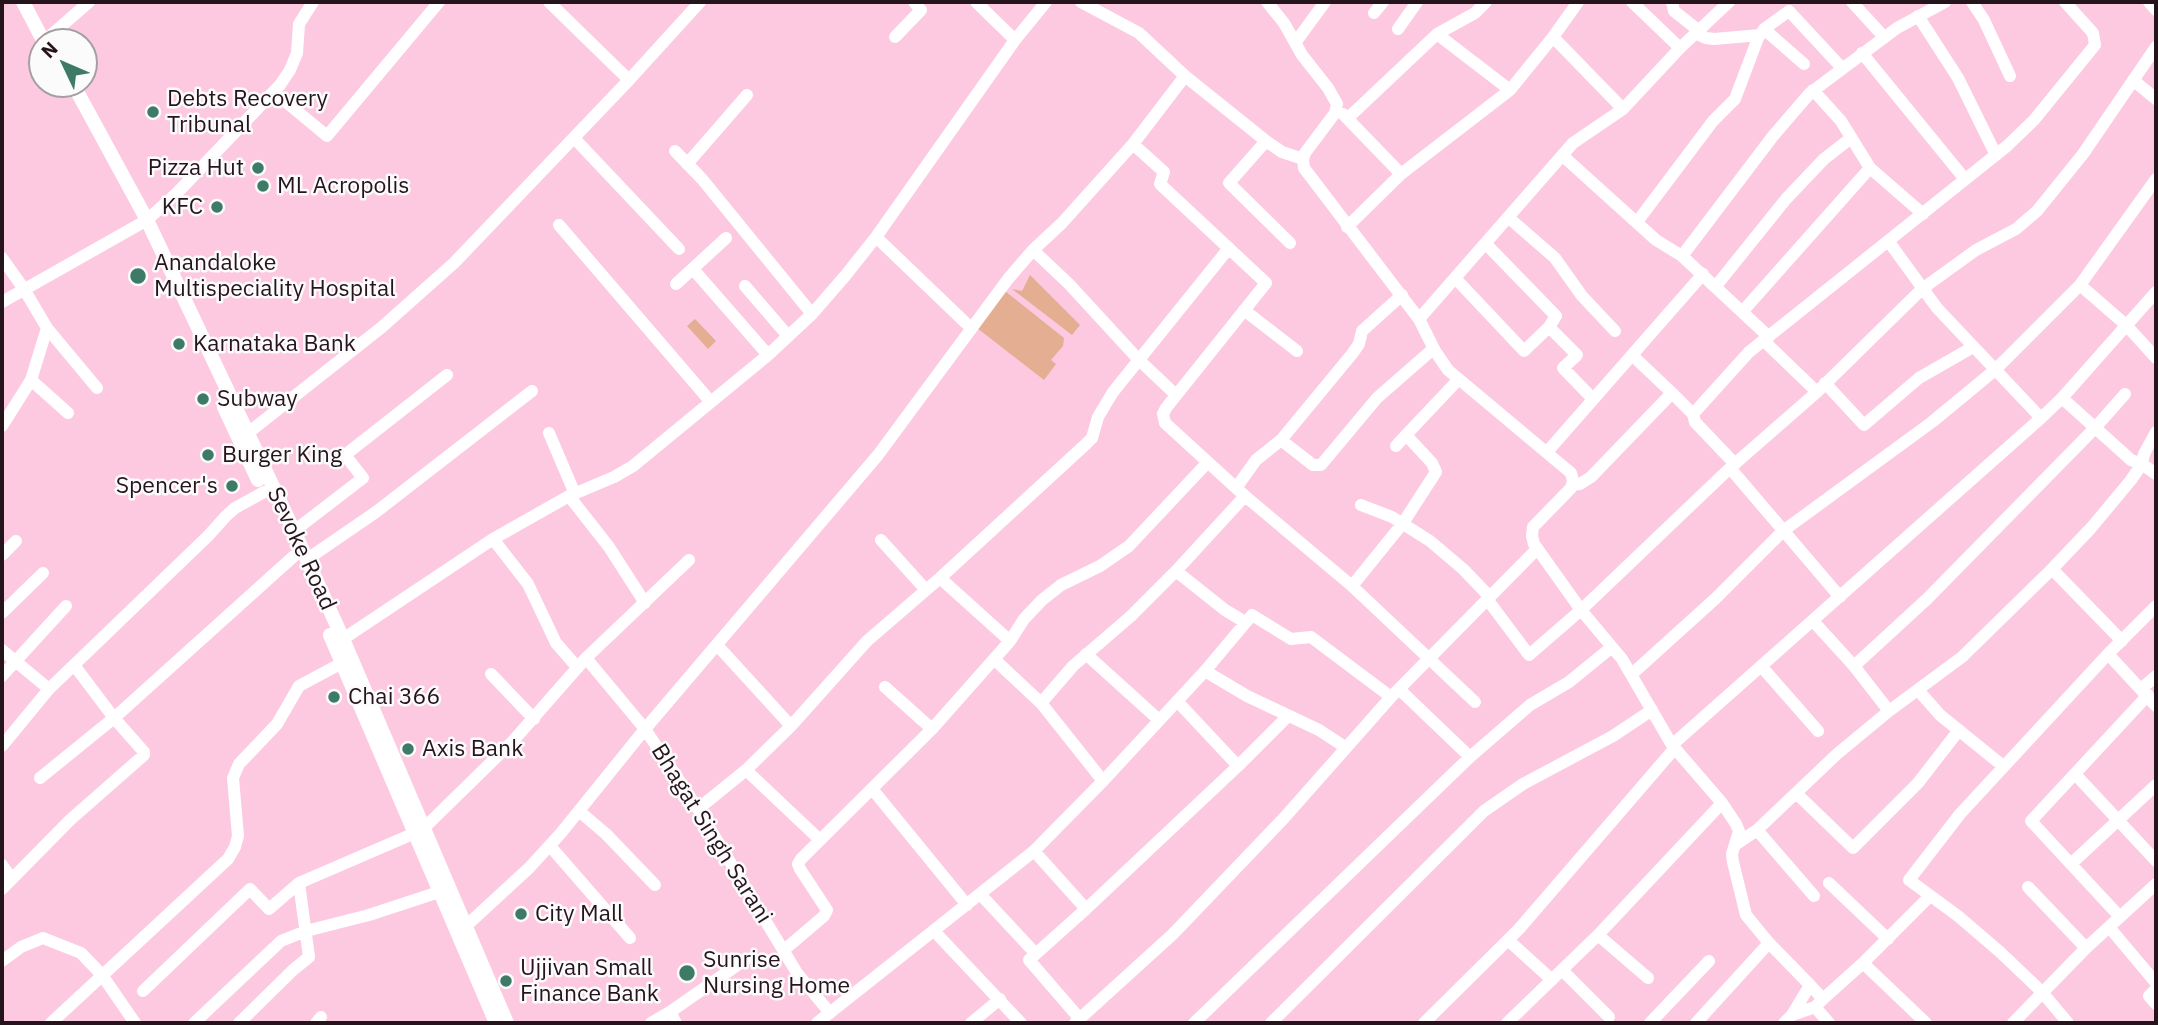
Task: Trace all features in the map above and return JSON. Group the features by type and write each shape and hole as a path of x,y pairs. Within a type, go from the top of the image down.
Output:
{"main road":[{"path":"23,2 41,28"},
{"path":"33,2 44,28"},
{"name":"Sevoke Road","path":"74,98 143,222"},
{"name":"Sevoke Road","path":"80,98 143,222 233,416 294,531 300,558"},
{"name":"Sevoke Road","path":"243,436 264,492 300,558 339,642 461,929 496,1023"},
{"name":"Sevoke Road","path":"339,642 342,663 419,830 439,892 461,929 507,1023"}],"street":[{"path":"62,28 89,2"},
{"path":"2,302 143,222 177,193 285,78 294,61 299,24 313,2"},
{"path":"274,92 327,136 439,2"},
{"path":"243,436 419,296 454,263 700,2"},
{"path":"895,37 921,10 914,2"},
{"path":"976,2 1015,40"},
{"path":"339,642 493,539 572,495 614,478 634,466 768,355 812,314 876,237 1015,40 1046,2"},
{"path":"1081,2 1139,33 1185,76 1266,141 1282,152 1303,159"},
{"path":"1267,2 1334,97 1336,110 1303,159 1304,168 1419,319 1433,349 1448,370 1571,473 1572,485"},
{"path":"1295,43 1325,2"},
{"path":"1374,13 1383,2"},
{"path":"1398,29 1418,2"},
{"path":"1348,118 1437,34 1475,13 1486,2"},
{"path":"1347,227 1402,174 1510,90 1578,2"},
{"path":"1632,2 1680,48"},
{"path":"1672,2 1674,11 1697,32 1706,38 1714,39 1762,32 1789,11 1842,68"},
{"path":"1419,319 1583,135 1623,109 1680,48 1729,2"},
{"path":"1852,2 1884,37"},
{"path":"1682,256 1773,136 1813,90 1884,37 1943,2"},
{"path":"1972,2 2010,76"},
{"path":"1693,414 1740,360 1996,155 2034,120 2094,48 2093,33 2065,2"},
{"path":"2149,2 2156,10"},
{"path":"555,4 629,80"},
{"path":"1918,16 1958,78 1996,155"},
{"path":"1762,32 1804,64"},
{"path":"1637,222 1713,121 1735,99 1762,32"},
{"path":"1437,34 1510,90"},
{"path":"1553,37 1623,109"},
{"path":"1361,505 1403,523 1447,555 1488,598 1529,655 1581,610 1732,466 1821,388 1922,289 1976,250 2016,229 2037,211 2083,154 2156,47"},
{"path":"1862,53 1964,178"},
{"path":"461,929 550,846 645,729 878,455 989,303 1033,250 1062,223 1133,144 1185,76"},
{"path":"2133,80 2156,99"},
{"path":"1813,90 1841,121 1870,168 1923,214"},
{"path":"688,164 747,95"},
{"path":"1336,110 1348,118 1402,174"},
{"path":"574,138 679,249"},
{"path":"1716,286 1786,199 1824,159 1851,138"},
{"path":"1266,141 1229,183 1290,243"},
{"path":"1133,144 1164,172 1160,184 1266,283 1164,411 1164,420 1241,492 1352,586 1475,702"},
{"path":"675,151 812,314"},
{"path":"1563,156 1662,244 1682,256 1703,274 1743,311 1767,339 1864,425 1919,378 1973,347"},
{"path":"1743,311 1870,168"},
{"path":"1632,674 1716,598 1783,531 1932,422 1995,370 2080,285 2156,179"},
{"path":"1509,218 1555,258 1582,296 1615,331"},
{"path":"559,225 710,401"},
{"path":"876,237 971,328"},
{"path":"676,284 726,238"},
{"path":"1889,242 1922,289 2041,418"},
{"path":"1456,279 1524,351 1549,327 1556,316 1486,244"},
{"path":"698,809 746,770 791,726 858,649 940,578 1092,438 1104,407 1138,359 1229,248"},
{"path":"1033,250 1104,319 1138,359 1176,395"},
{"path":"2,258 47,327 97,388"},
{"path":"693,269 768,355"},
{"path":"1547,453 1703,274"},
{"path":"2080,285 2126,325 2156,358"},
{"path":"745,286 788,336"},
{"path":"1424,1023 1508,940 1673,747 2041,418 2156,292"},
{"path":"1041,703 1086,654 1131,616 1176,572 1241,492 1256,460 1282,440 1352,354 1359,344 1362,331 1402,296"},
{"path":"1244,310 1297,351"},
{"path":"2,426 31,380 47,327"},
{"path":"1549,327 1577,355 1563,368 1593,400"},
{"path":"1282,440 1313,465 1321,465 1377,398 1433,349"},
{"path":"1632,355 1693,414 1695,422 1840,597"},
{"path":"294,531 362,478 345,455 447,375"},
{"path":"31,380 68,413"},
{"path":"1396,446 1458,380"},
{"path":"40,778 300,558 387,504 532,391"},
{"path":"1672,393 1591,477 1580,484 1572,485 1533,527 1532,536 1537,549 1581,610 1632,674 1673,747 1721,803 1738,831 1733,862 1742,904 1752,925 1810,985 1829,1023"},
{"path":"1854,666 1927,599 2125,394"},
{"path":"2062,398 2131,460 2156,474"},
{"path":"1735,845 1757,830 1837,754 1962,657 2052,569 2091,528 2142,464 2144,454 2156,432"},
{"path":"549,433 572,495 645,603"},
{"path":"1352,586 1403,523 1436,472 1432,463 1406,435"},
{"path":"784,950 826,914 826,905 799,866 801,859 932,729 1010,641 1024,619 1052,592 1110,560 1129,546 1208,462"},
{"path":"2,746 49,689 226,516 264,492"},
{"name":"Bhagat Singh Sarani","path":"493,539 528,584 556,643 582,663 645,729 698,809 797,972 830,1013"},
{"path":"881,540 926,590"},
{"path":"2,555 16,541"},
{"path":"1288,716 1238,766 1029,960 1077,1021 1173,934 1284,818 1345,747 1429,657 1537,549"},
{"path":"143,991 250,888 270,909 299,883 419,830 465,790 534,719 582,663 689,560"},
{"path":"2052,569 2122,641"},
{"path":"1176,572 1245,622"},
{"path":"2,613 43,573"},
{"path":"940,578 1010,641"},
{"path":"2,676 66,606"},
{"path":"2067,1023 2042,992 1958,916 1909,880 1959,814 2156,606"},
{"path":"817,1023 1034,851 1205,671 1252,615 1291,639 1311,637 1395,693 1470,757"},
{"path":"1813,621 1854,666 1889,711"},
{"path":"717,645 791,726"},
{"path":"1194,1023 1470,757 1530,705 1582,672 1612,647"},
{"path":"2,650 49,689"},
{"path":"1086,654 1159,720"},
{"path":"2108,654 2149,696"},
{"path":"994,659 1041,703 1103,781"},
{"path":"51,1023 228,859 238,836 233,778 239,764 277,724 299,686 342,663"},
{"path":"2,889 70,820 144,755 74,664"},
{"path":"1761,666 1818,731"},
{"path":"1205,671 1247,696 1319,730 1345,747"},
{"path":"491,674 534,719"},
{"path":"2120,916 2031,821 2149,696 2156,676"},
{"path":"885,687 932,729"},
{"path":"1918,690 1940,715 2003,766"},
{"path":"1177,701 1238,766"},
{"path":"1271,1023 1484,811 1523,784 1614,736 1652,709"},
{"path":"1797,794 1853,848 1918,783 1959,730"},
{"path":"746,770 820,840"},
{"path":"2075,774 2156,861"},
{"path":"2072,863 2156,785"},
{"path":"873,790 967,905"},
{"path":"1507,1023 1598,935 1721,803"},
{"path":"579,810 655,884"},
{"path":"1757,830 1814,896"},
{"path":"550,846 630,938"},
{"path":"1034,851 1086,909"},
{"path":"2,865 12,879"},
{"path":"239,1023 309,957 299,883"},
{"path":"1829,883 1888,939"},
{"path":"2013,1023 2086,948 2156,884"},
{"path":"2028,887 2086,948"},
{"path":"194,1023 275,946 289,937 439,892"},
{"path":"981,895 1035,953"},
{"path":"1788,1019 1819,1003 1930,896"},
{"path":"2109,927 2156,983"},
{"path":"934,931 1021,1023"},
{"path":"1598,935 1648,978"},
{"path":"2,961 21,947 47,938 81,953 102,975 129,1021"},
{"path":"1508,940 1609,1017"},
{"path":"1696,1023 1769,943"},
{"path":"651,1023 673,1018 746,959"},
{"path":"1650,1023 1709,961"},
{"path":"1863,963 1926,1023"},
{"path":"1788,1019 1810,985"},
{"path":"2156,989 2149,996 2156,1004"},
{"path":"971,1023 1000,999"}],"shaded area":[{"path":"1030,275 1080,325 1072,335 1012,289 1022,291"},
{"path":"1005,291 1064,338 1063,346 1051,360 1056,364 1044,380 977,328"},
{"path":"695,319 716,341 708,349 687,326"}],"place":[{"name":"Debts Recovery Tribunal","path":"153,112"},
{"name":"Pizza Hut","path":"258,168"},
{"name":"ML Acropolis","path":"263,186"},
{"name":"KFC","path":"217,207"},
{"name":"Anandaloke Multispeciality Hospital","path":"138,276"},
{"name":"Karnataka Bank","path":"179,344"},
{"name":"Subway","path":"203,399"},
{"name":"Burger King","path":"208,455"},
{"name":"Spencer's","path":"232,486"},
{"name":"Chai 366","path":"334,697"},
{"name":"Axis Bank","path":"408,749"},
{"name":"City Mall","path":"521,914"},
{"name":"Sunrise Nursing Home","path":"687,973"},
{"name":"Ujjivan Small Finance Bank","path":"506,981"}]}
